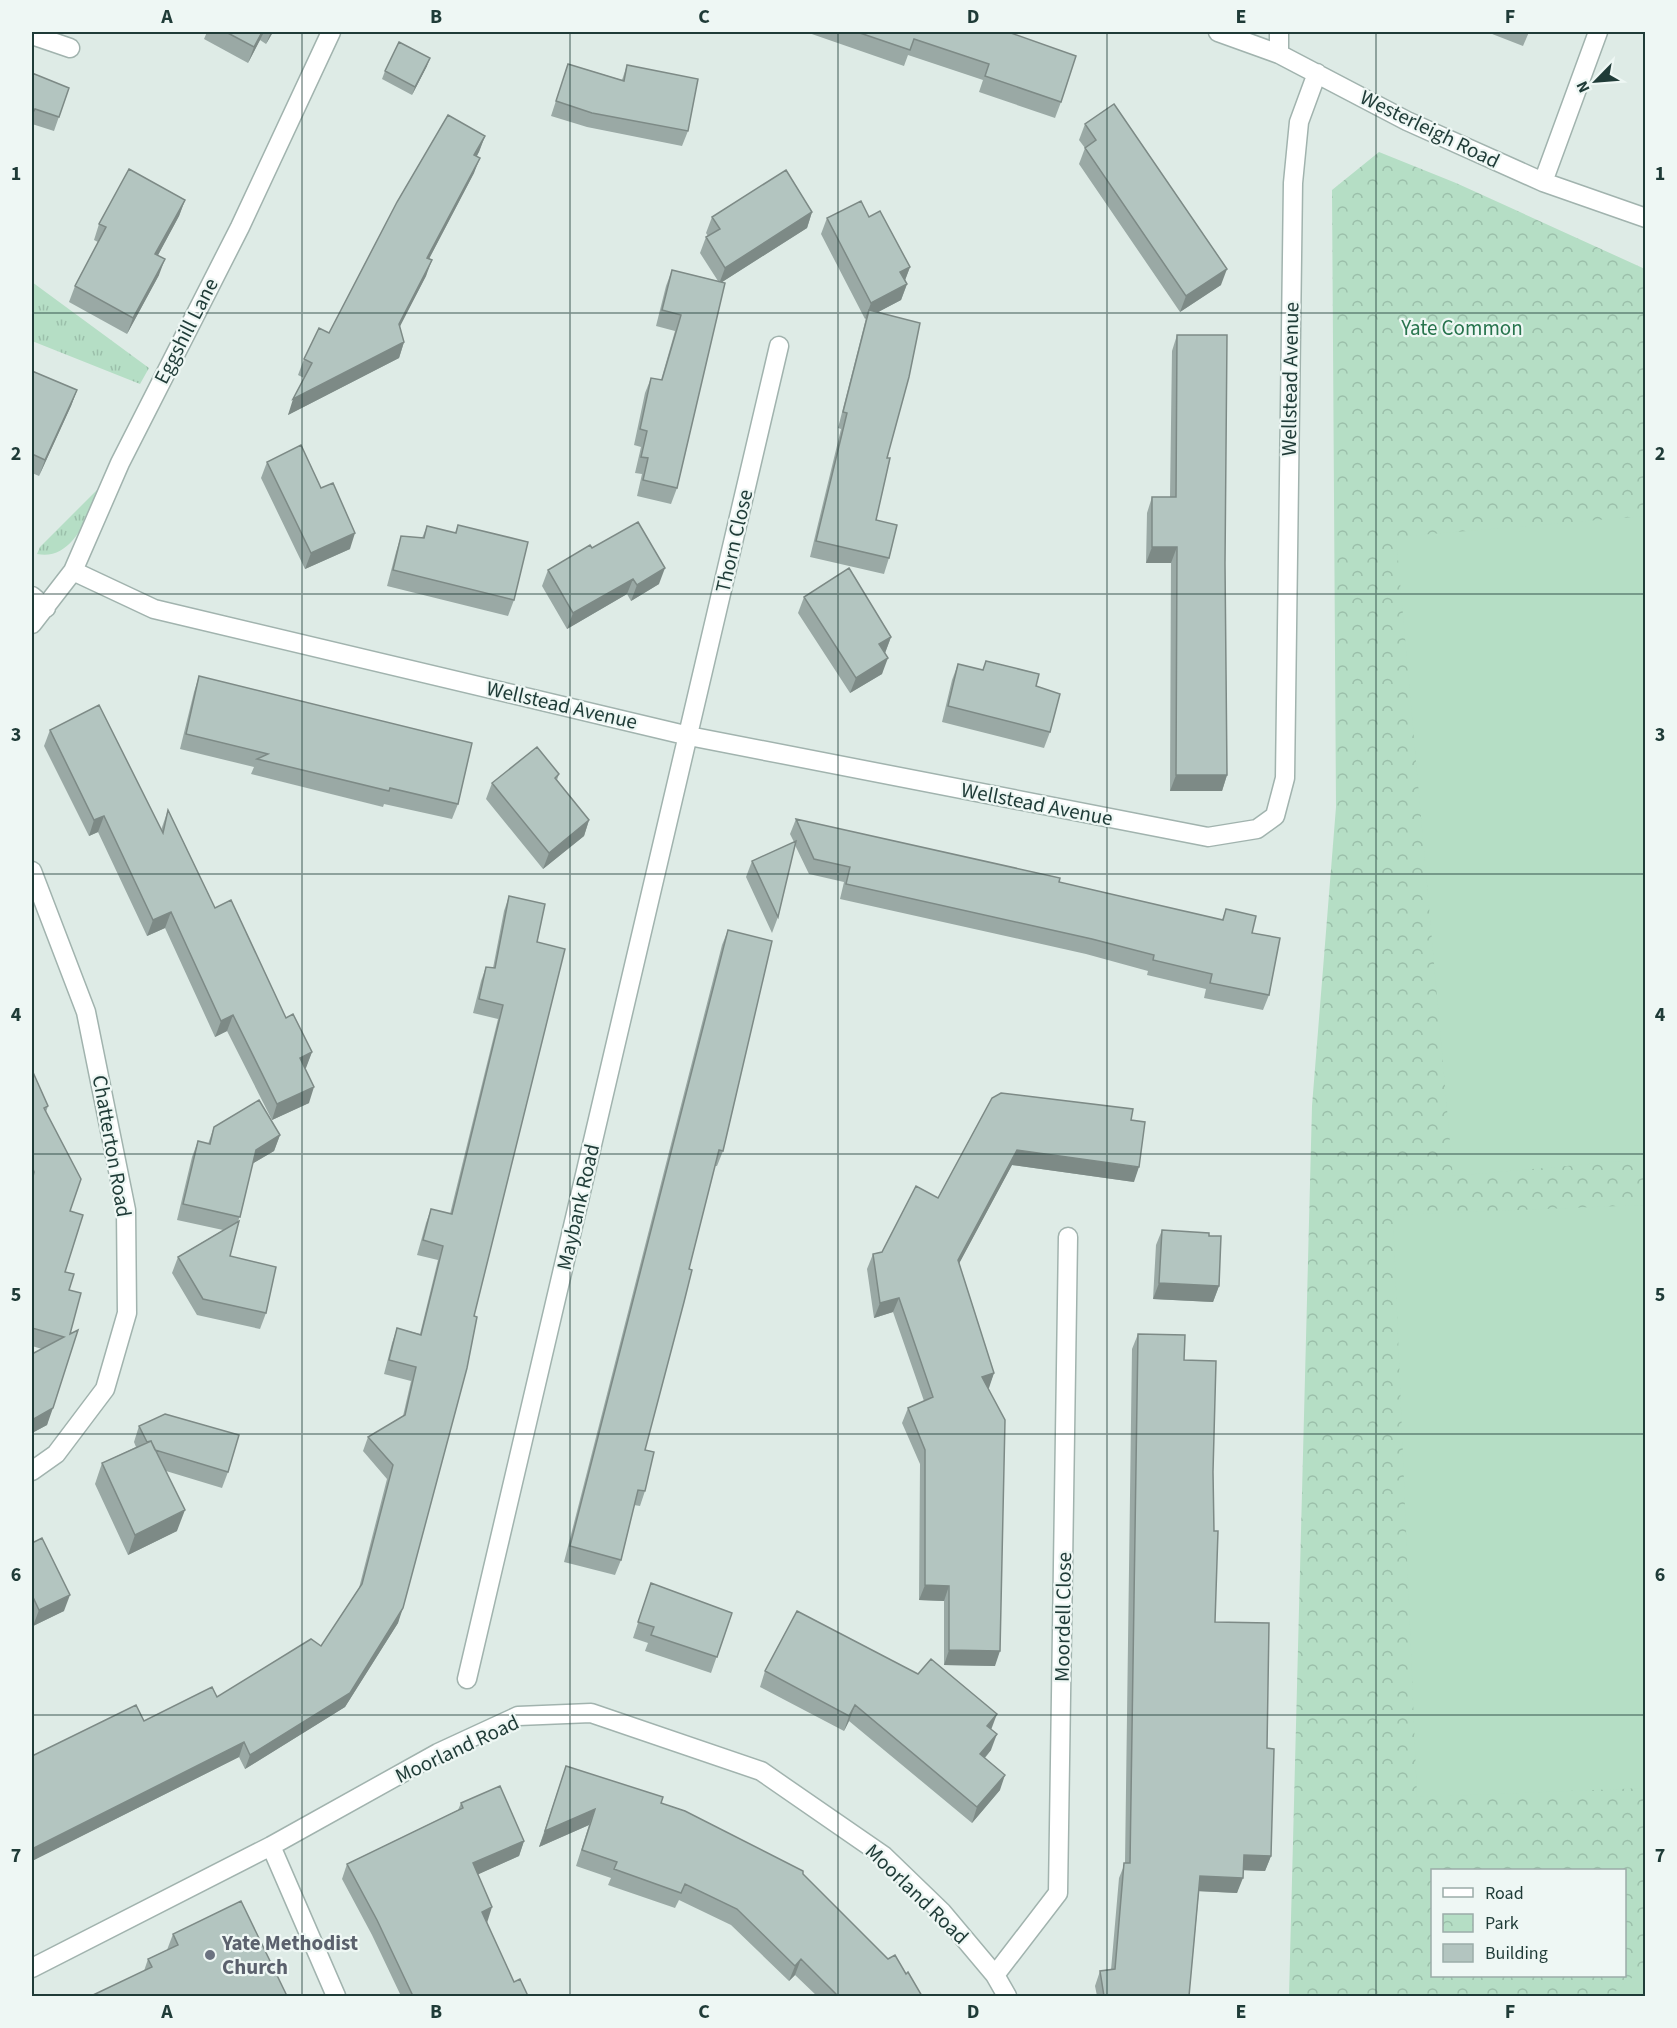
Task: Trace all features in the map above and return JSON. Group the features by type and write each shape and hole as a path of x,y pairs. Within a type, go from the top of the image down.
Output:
{"street":[{"name":"Eggshill Lane","path":"32,624 73,571 120,463 240,227 331,32"},
{"name":"Westerleigh Road","path":"1218,32 1279,54 1407,121 1543,182 1646,218"},
{"path":"1279,32 1279,54"},
{"path":"1543,182 1598,32"},
{"path":"32,35 70,48"},
{"name":"Wellstead Avenue","path":"73,571 154,609 689,736 1208,837 1257,829 1275,816 1285,778 1293,183 1299,122 1317,73"},
{"name":"Thorn Close","path":"689,736 779,346"},
{"path":"32,596 46,608"},
{"name":"Maybank Road","path":"467,1679 689,736"},
{"name":"Chatterton Road","path":"32,871 86,1012 126,1210 127,1313 105,1389 56,1454 32,1471"},
{"name":"Moordell Close","path":"995,1975 1058,1893 1068,1237"},
{"name":"Moorland Road","path":"32,1968 271,1846 438,1753 518,1716 591,1713 760,1771 884,1856 942,1912 995,1975 1007,1996"},
{"path":"271,1846 336,1996"}],"green space":[{"name":"Yate Common","path":"1379,152 1456,183 1645,269 1646,1996 1289,1996 1312,1106 1336,807 1332,190"},
{"path":"32,282 149,368 140,384 32,341"},
{"path":"105,482 87,519 71,542 62,550 50,554 37,554 40,547"},
{"path":"1645,516 1645,1159 1453,1176 1396,537"},
{"path":"1645,1205 1645,1788 1417,1797 1393,1215"},
{"path":"1645,1967 1645,1996 1610,1996"}],"building":[{"path":"226,32 262,32 254,47"},
{"path":"857,32 1008,32 1076,56 1061,102 985,76 989,64 914,39 910,50"},
{"path":"399,42 430,58 415,87 385,71"},
{"path":"568,64 624,81 627,65 698,79 688,131 592,113 556,101"},
{"path":"32,73 69,88 59,117 35,109 32,114"},
{"path":"1114,104 1227,269 1186,296 1085,148 1096,140 1085,124"},
{"path":"448,115 485,136 474,155 480,158 427,258 432,260 399,324 404,342 293,399 312,363 304,359 319,328 329,333 397,202"},
{"path":"129,169 185,200 155,254 165,259 133,318 75,286 106,227 99,224"},
{"path":"786,170 812,212 725,268 706,237 720,229 712,217"},
{"path":"861,201 869,217 880,211 910,267 900,272 907,284 871,303 827,218"},
{"path":"672,270 725,283 677,488 643,480 648,458 641,457 647,431 640,429 651,378 662,380 681,315 662,310"},
{"path":"869,310 920,323 909,377 887,458 890,458 876,520 897,525 889,558 816,541 847,413 843,412"},
{"path":"1177,335 1227,335 1225,564 1227,775 1176,775 1177,547 1152,547 1152,497 1176,497"},
{"path":"32,371 77,390 45,460 32,454"},
{"path":"301,445 321,488 333,483 355,533 311,553 267,462"},
{"path":"638,522 665,568 637,585 633,579 573,613 548,570 590,545 592,548"},
{"path":"458,525 528,542 514,600 393,570 401,536 424,538 427,526 456,533"},
{"path":"849,568 891,637 879,644 888,658 856,678 804,597"},
{"path":"986,661 1039,674 1036,686 1060,694 1050,732 948,706 958,664 983,670"},
{"path":"199,676 472,743 458,804 390,788 389,791 257,759 268,754 186,734"},
{"path":"99,705 163,833 168,810 215,908 231,900 286,1018 293,1014 312,1052 300,1058 314,1087 277,1104 233,1015 221,1021 171,912 153,920 104,816 94,820 50,730"},
{"path":"537,747 559,774 555,778 589,820 549,853 492,783"},
{"path":"796,819 1060,878 1059,882 1223,920 1226,909 1256,916 1252,933 1280,938 1269,995 1210,983 1212,974 1153,960 1154,955 846,884 850,867 814,859"},
{"path":"796,841 778,917 752,861"},
{"path":"509,896 545,904 537,942 565,949 474,1316 477,1317 467,1368 403,1608 350,1693 250,1755 244,1742 32,1849 32,1756 136,1705 144,1721 212,1687 217,1697 311,1639 321,1646 362,1584 393,1465 368,1437 405,1415 416,1367 389,1360 397,1328 421,1335 443,1246 423,1240 431,1209 452,1214 503,1005 479,999 486,967 495,968"},
{"path":"728,930 772,941 723,1151 719,1150 689,1269 692,1270 645,1450 654,1452 645,1491 638,1490 621,1560 570,1546"},
{"path":"32,1070 48,1106 44,1108 81,1179 70,1211 83,1215 65,1272 74,1274 69,1290 81,1293 70,1334 78,1330 53,1408 32,1420 32,1354 64,1337 32,1328 32,1181 34,1172 32,1166"},
{"path":"1001,1093 1133,1109 1131,1120 1145,1122 1139,1167 1017,1150 958,1260 994,1373 982,1377 1005,1420 1000,1651 949,1650 949,1586 925,1585 925,1450 908,1408 933,1397 899,1298 880,1303 873,1254 882,1252 916,1186 938,1198 992,1098"},
{"path":"259,1100 280,1135 256,1150 240,1217 183,1204 198,1141 210,1144 214,1127"},
{"path":"239,1221 230,1256 276,1267 266,1313 203,1299 178,1257"},
{"path":"1162,1230 1221,1236 1219,1286 1159,1283"},
{"path":"1138,1334 1185,1335 1184,1360 1216,1361 1213,1472 1214,1531 1218,1531 1215,1622 1269,1623 1267,1748 1274,1749 1271,1856 1244,1855 1243,1878 1200,1876 1189,1996 1104,1996 1100,1971 1115,1969 1124,1863 1130,1863"},
{"path":"165,1414 239,1435 228,1472 155,1450 151,1441 147,1442 139,1426"},
{"path":"151,1441 185,1510 135,1535 102,1463"},
{"path":"42,1538 70,1595 39,1610 32,1595 32,1543"},
{"path":"651,1583 732,1613 717,1657 651,1635 654,1627 638,1622"},
{"path":"797,1611 918,1674 931,1659 997,1714 987,1726 997,1734 980,1754 1005,1775 977,1807 855,1705 849,1716 765,1671"},
{"path":"566,1766 663,1797 661,1803 685,1811 803,1871 803,1874 888,1959 895,1955 922,1996 838,1996 801,1959 795,1966 737,1909 685,1884 681,1893 614,1869 617,1862 582,1850 595,1809 545,1831"},
{"path":"500,1786 524,1841 473,1863 492,1907 482,1912 514,1982 520,1979 528,1996 413,1996 347,1864 463,1808 461,1803"},
{"name":"Yate Methodist Church","path":"241,1901 287,1996 91,1996 152,1967 148,1959 178,1945 173,1934"}],"place":[{"name":"Yate Methodist Church","path":"210,1955"}]}
